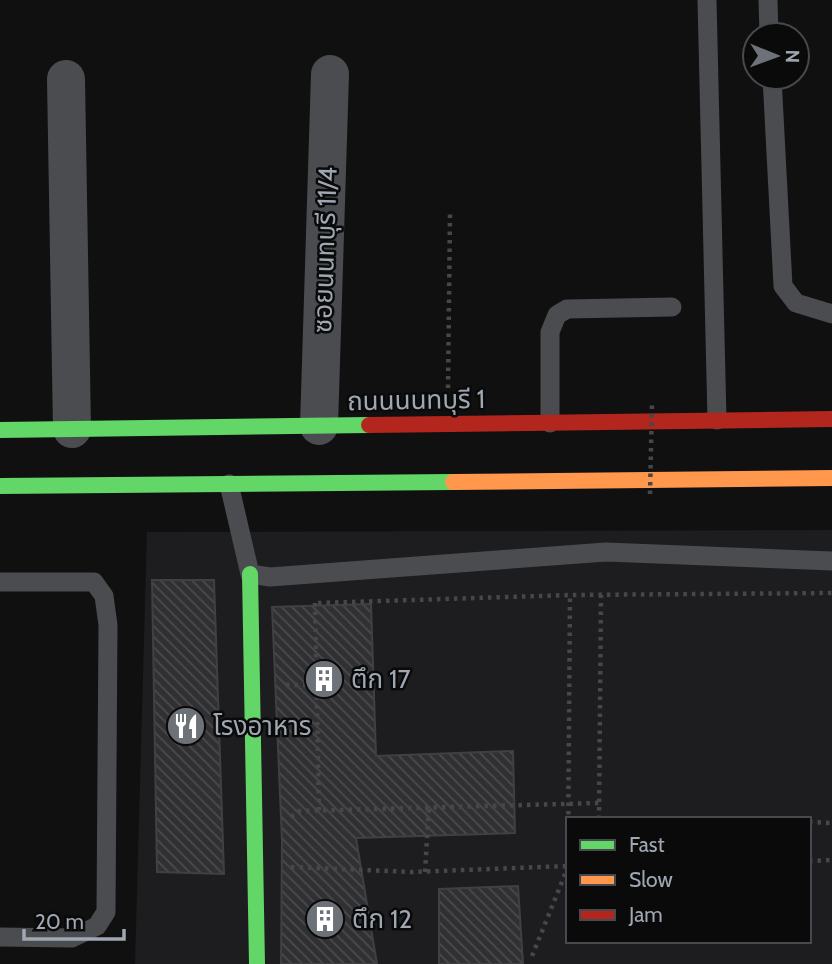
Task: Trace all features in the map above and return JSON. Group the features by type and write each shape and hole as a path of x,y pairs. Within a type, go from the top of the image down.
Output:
{"main road":[{"name":"ถนนนนทบุรี 1","path":"0,430 832,419"},
{"path":"0,486 832,478"},
{"path":"250,574 257,964"}],"street":[{"name":"ซอยนนทบุรี 11/4","path":"320,426 330,74"},
{"path":"66,79 72,429"}],"lane":[{"path":"707,0 717,420"},
{"path":"768,0 769,21"},
{"path":"773,91 783,286 796,303 832,314"},
{"path":"550,423 550,331 557,315 567,309 672,307"},
{"path":"229,484 250,574 270,577 606,552 832,561"},
{"path":"0,582 94,582 104,596 108,625 106,912 97,926 72,938 0,937"}],"path":[{"path":"447,424 450,214"},
{"path":"650,495 652,404"},
{"path":"251,603 570,595 832,593"},
{"path":"567,817 570,595"},
{"path":"599,817 601,595"},
{"path":"315,603 319,811"},
{"path":"279,823 299,811 599,803"},
{"path":"425,872 429,806"},
{"path":"811,822 832,822"},
{"path":"811,861 832,860"},
{"path":"256,866 425,872 566,867"},
{"path":"532,956 566,872"}],"shaded area":[{"path":"832,530 832,964 135,964 147,532"}],"building":[{"name":"โรงอาหาร","path":"152,580 214,580 224,874 157,872"},
{"name":"ตึก 17","path":"371,604 376,756 513,751 515,833 356,838 377,964 281,964 282,841 272,607"},
{"path":"518,886 523,964 439,964 439,889"}],"traffic: fast":[{"path":"0,430 369,425"},
{"path":"0,486 453,482"},
{"path":"250,574 257,964"}],"traffic: slow":[{"path":"453,482 832,478"}],"traffic: jam":[{"path":"369,425 832,419"}],"place":[{"name":"ตึก 17","path":"324,679"},
{"name":"โรงอาหาร","path":"186,726"},
{"name":"ตึก 12","path":"325,919"}]}
